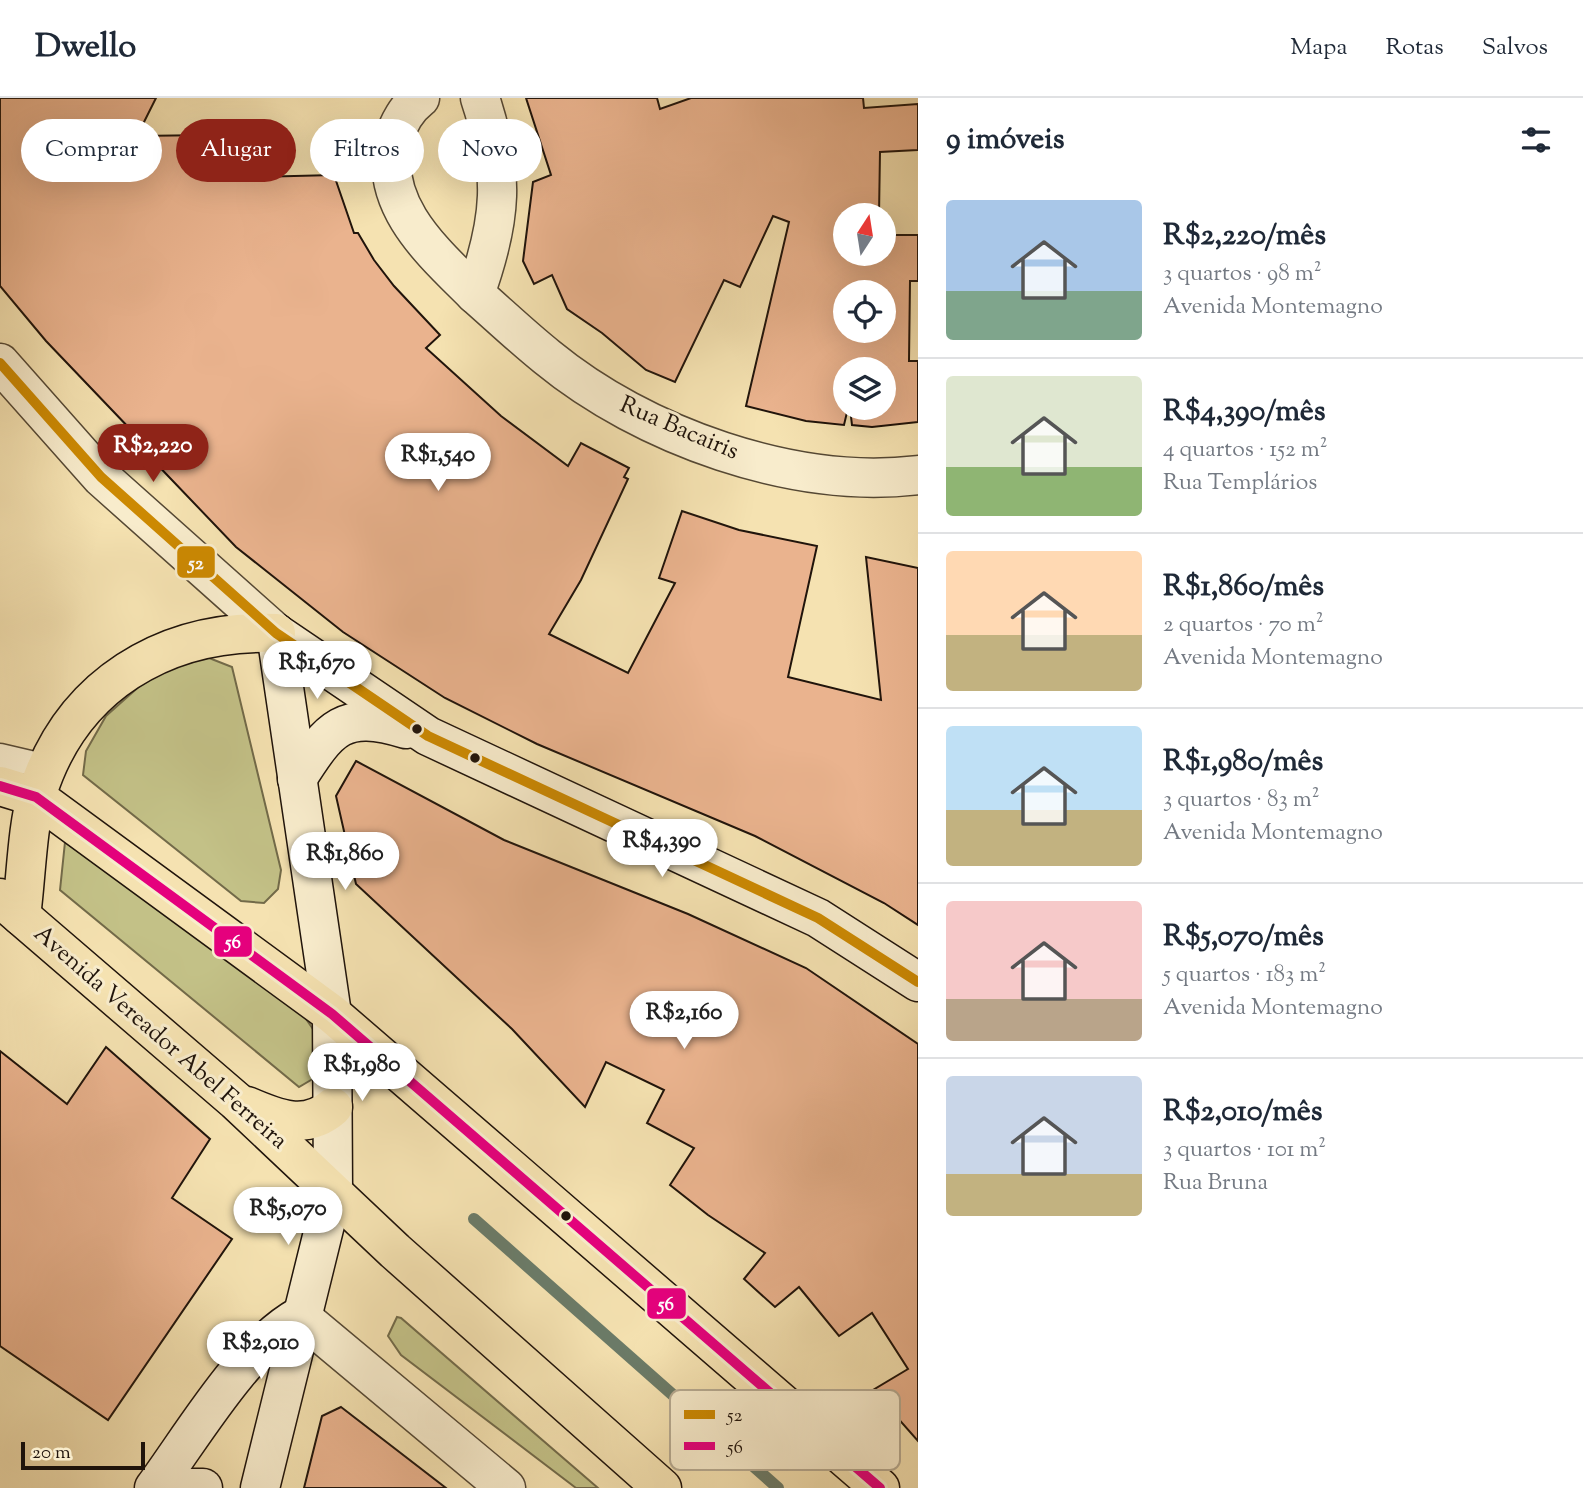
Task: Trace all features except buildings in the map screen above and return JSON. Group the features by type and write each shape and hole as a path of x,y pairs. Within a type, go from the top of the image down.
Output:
{"main road":[{"path":"10,907 41,782 80,713 126,671 182,643 244,632 276,633"},
{"path":"0,786 41,782 332,1014 767,1390"},
{"name":"Avenida Vereador Abel Ferreira","path":"10,907 236,1101 414,1269 662,1488"},
{"path":"236,1101 271,1116 303,1123 322,1117 333,1107"},
{"path":"859,1470 880,1488"}],"street":[{"name":"Rua Bacairis","path":"419,98 398,126 390,156 391,178 397,198 419,236 475,294 548,358 598,393 660,426 735,456 826,475 918,475"},
{"path":"475,294 490,254 499,174 495,145 480,98"},
{"path":"0,363 101,477 276,633 428,736"},
{"path":"260,1488 300,1317 333,1192 332,1014 276,633"},
{"path":"297,779 318,746 332,731 359,720 378,721 428,736 818,918 918,982"},
{"path":"154,1488 258,1348 280,1328 300,1317"},
{"path":"300,1317 506,1488"},
{"path":"215,1405 232,1404 249,1409 263,1418 274,1431"},
{"path":"174,1488 203,1488"}],"lane":[{"path":"0,756 41,782"}],"shaded area":[{"path":"204,656 232,667 281,870 278,889 264,903 241,901 83,775 86,751 106,716 143,683 180,658"},
{"path":"65,842 302,1013 317,1035 316,1077 299,1087 60,890"},
{"path":"397,1317 598,1488 576,1488 401,1355 388,1336"}],"waterway":[{"path":"474,1219 670,1392"},
{"path":"758,1470 778,1488"}],"transit line":[{"name":"52","path":"0,363 101,477 276,633 428,736 818,918 918,982"},
{"name":"56","path":"0,786 36,797 332,1014 767,1390"},
{"name":"56","path":"859,1470 880,1488"}]}
